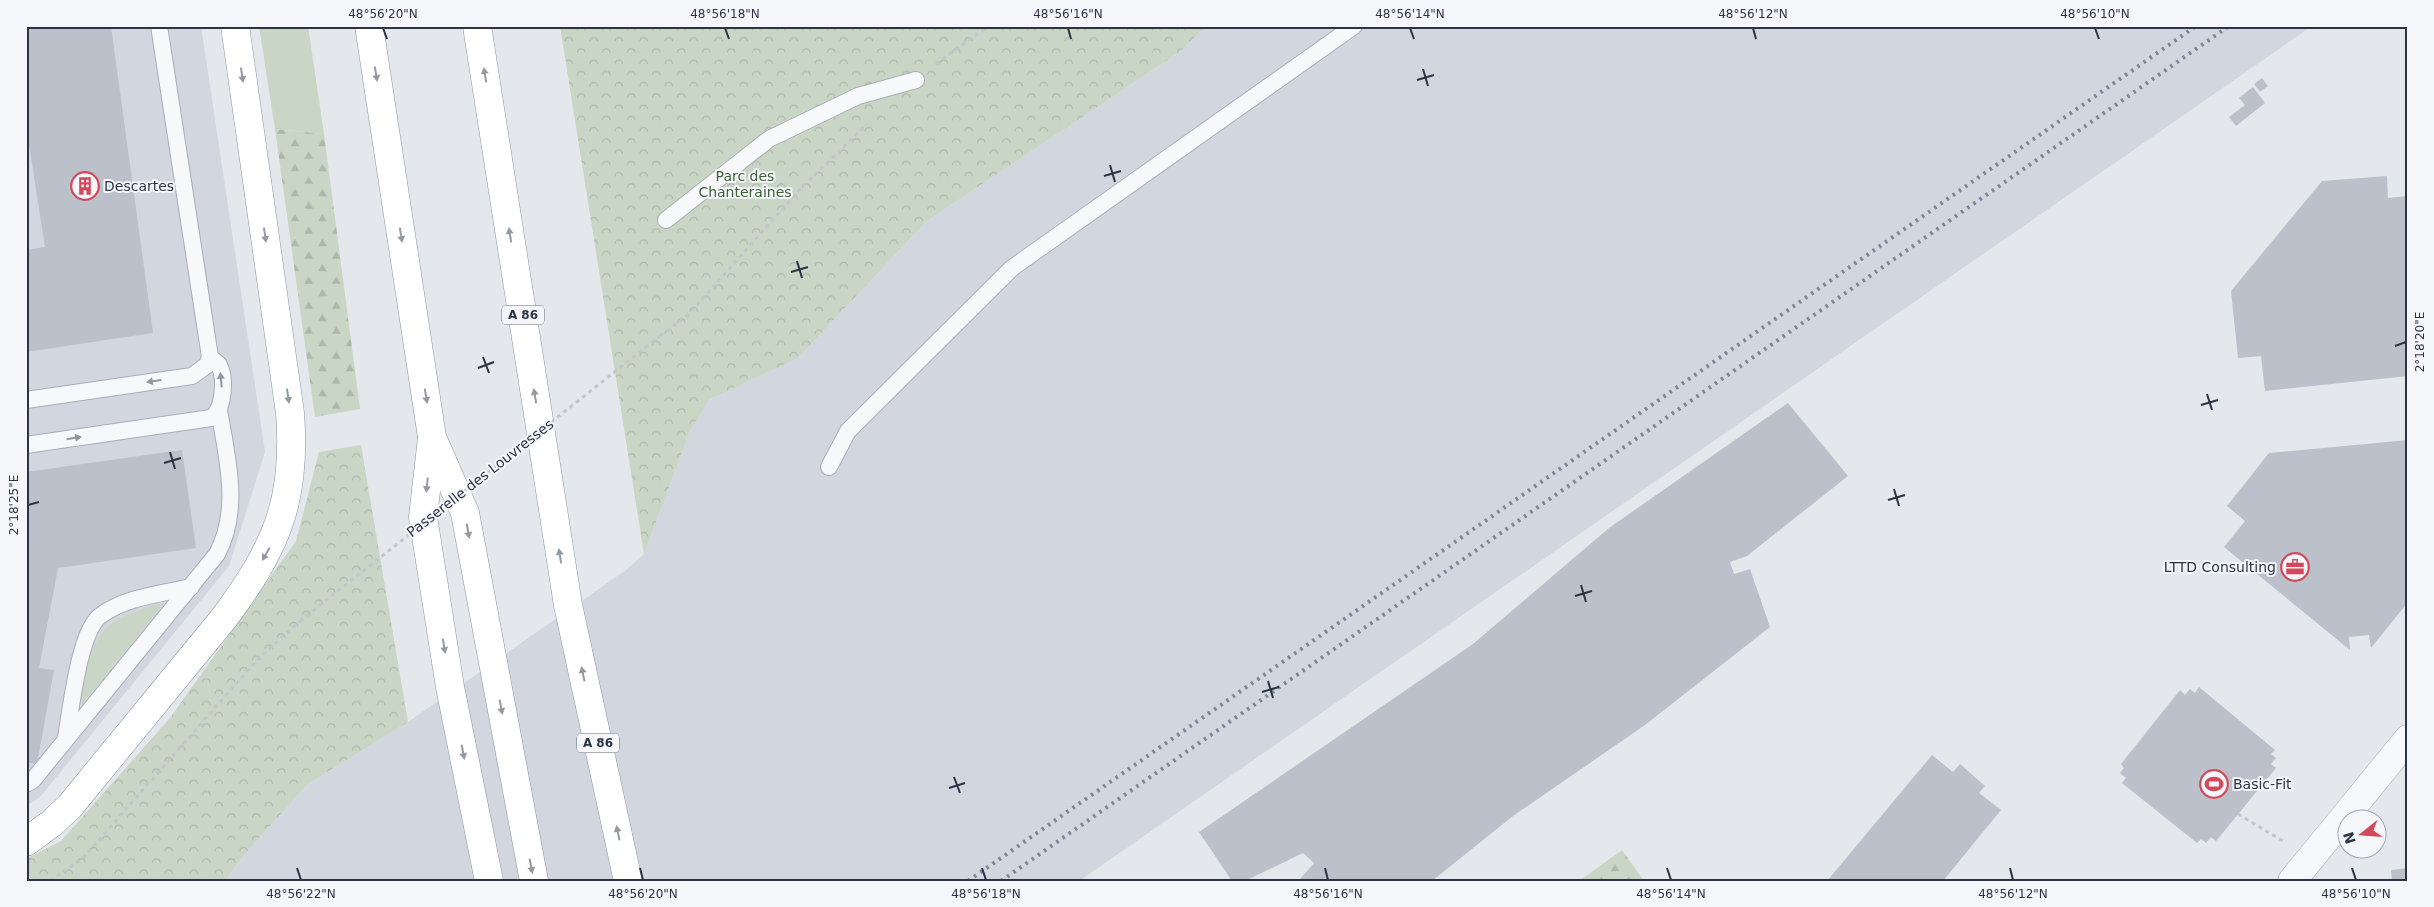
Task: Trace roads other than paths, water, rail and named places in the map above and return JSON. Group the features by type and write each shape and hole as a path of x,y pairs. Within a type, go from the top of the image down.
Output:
{"highway":[{"path":"26,842 52,823 70,806 224,618 241,595 274,542 285,511 292,467 290,413 235,26"},
{"path":"369,26 432,437 465,513 534,881"},
{"name":"A 86","path":"477,26 568,605 628,881"},
{"path":"432,437 423,517 450,687 488,881"}],"street":[{"path":"2301,871 2408,739"}],"lane":[{"path":"26,400 192,376 207,365 210,357 159,26"},
{"path":"829,467 848,431 1012,268 1354,26"},
{"path":"666,220 769,138 858,96 916,80"},
{"path":"26,446 211,418 222,404 222,380 219,365 210,357"},
{"path":"26,784 33,780 217,554 223,542 228,522 231,483 219,410"},
{"path":"66,739 84,642 98,618 119,605 134,600 191,587"}],"railway":[{"path":"968,881 2196,26"},
{"path":"1001,881 2229,26"}],"place":[{"name":"Descartes","path":"85,186"},
{"name":"LTTD Consulting","path":"2295,567"},
{"name":"Basic-Fit","path":"2214,784"}],"park label":[{"name":"Parc des Chanteraines","path":"745,184"}]}
